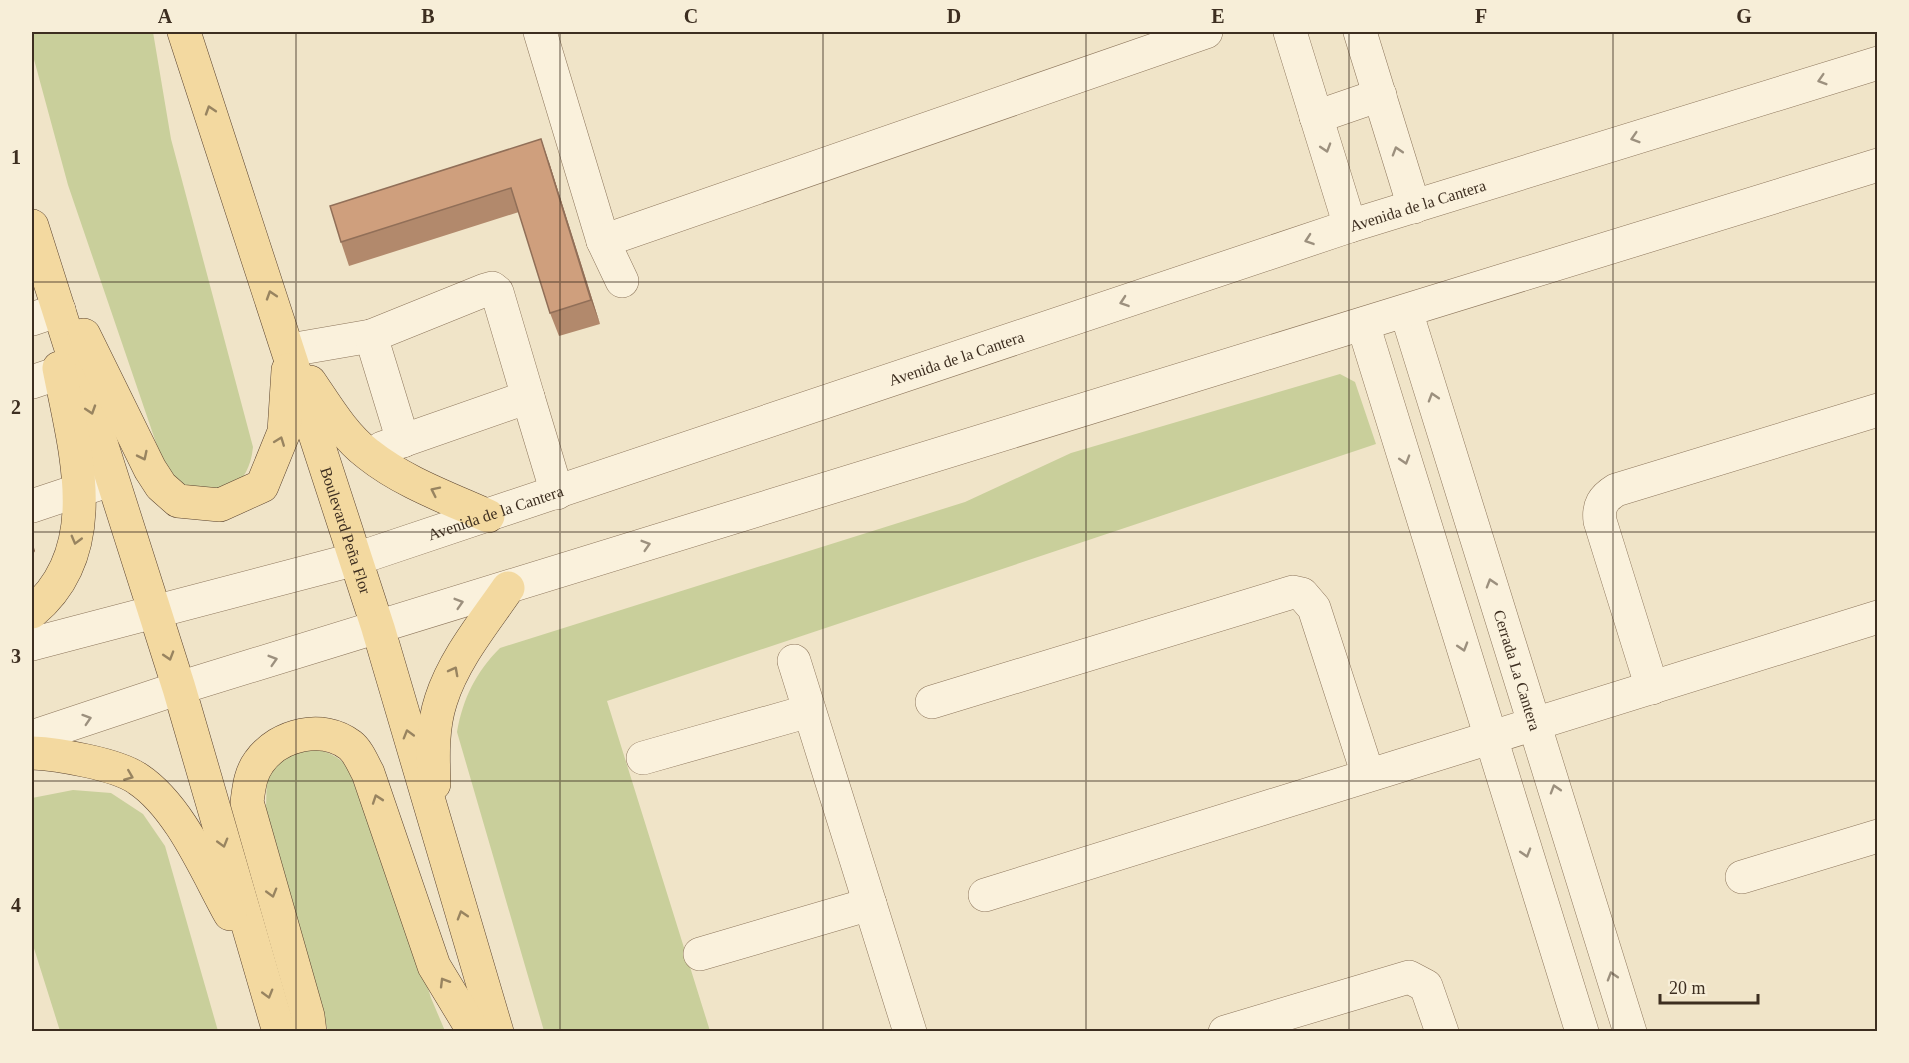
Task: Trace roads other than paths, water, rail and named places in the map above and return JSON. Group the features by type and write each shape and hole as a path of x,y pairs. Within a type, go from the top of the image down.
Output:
{"main road":[{"name":"Boulevard Peña Flor","path":"184,32 290,350 378,628 497,1032"},
{"path":"33,230 150,469 161,486 178,501 220,506 262,486 284,432 290,350"},
{"path":"32,612 47,600 66,570 78,536 80,489 56,374 33,230"},
{"path":"290,350 327,409 367,454 389,469 488,516"},
{"path":"56,374 113,479 179,688 279,1032"},
{"path":"443,851 434,787 433,754 441,700 468,647 508,588"},
{"path":"309,1032 308,1016 247,802 251,778 259,762 276,746 298,736 318,733 335,736 352,747 368,773 434,966 474,1032"},
{"path":"32,753 94,763 137,778 168,807 257,956"}],"street":[{"path":"540,32 603,241 622,281"},
{"path":"603,241 1206,32"},
{"path":"1290,32 1350,226"},
{"path":"1360,32 1414,207"},
{"name":"Avenida de la Cantera","path":"32,644 356,559 1350,226 1878,63"},
{"path":"1316,117 1380,96"},
{"path":"32,737 179,688 1878,165"},
{"path":"290,350 371,336 492,288 497,292 557,493"},
{"name":"Cerrada La Cantera","path":"1406,311 1630,1032"},
{"path":"1363,324 1582,1032"},
{"path":"371,336 403,441"},
{"path":"367,454 528,397"},
{"path":"1652,688 1600,521 1599,512 1602,503 1616,490 1878,410"},
{"path":"32,506 113,479"},
{"path":"932,702 1293,592 1302,594 1314,608 1368,775"},
{"path":"985,895 1878,617"},
{"path":"794,661 910,1032"},
{"path":"643,758 809,711"},
{"path":"1742,877 1878,836"},
{"path":"700,954 870,904"},
{"path":"1225,1032 1409,977 1426,986 1442,1032"}]}
